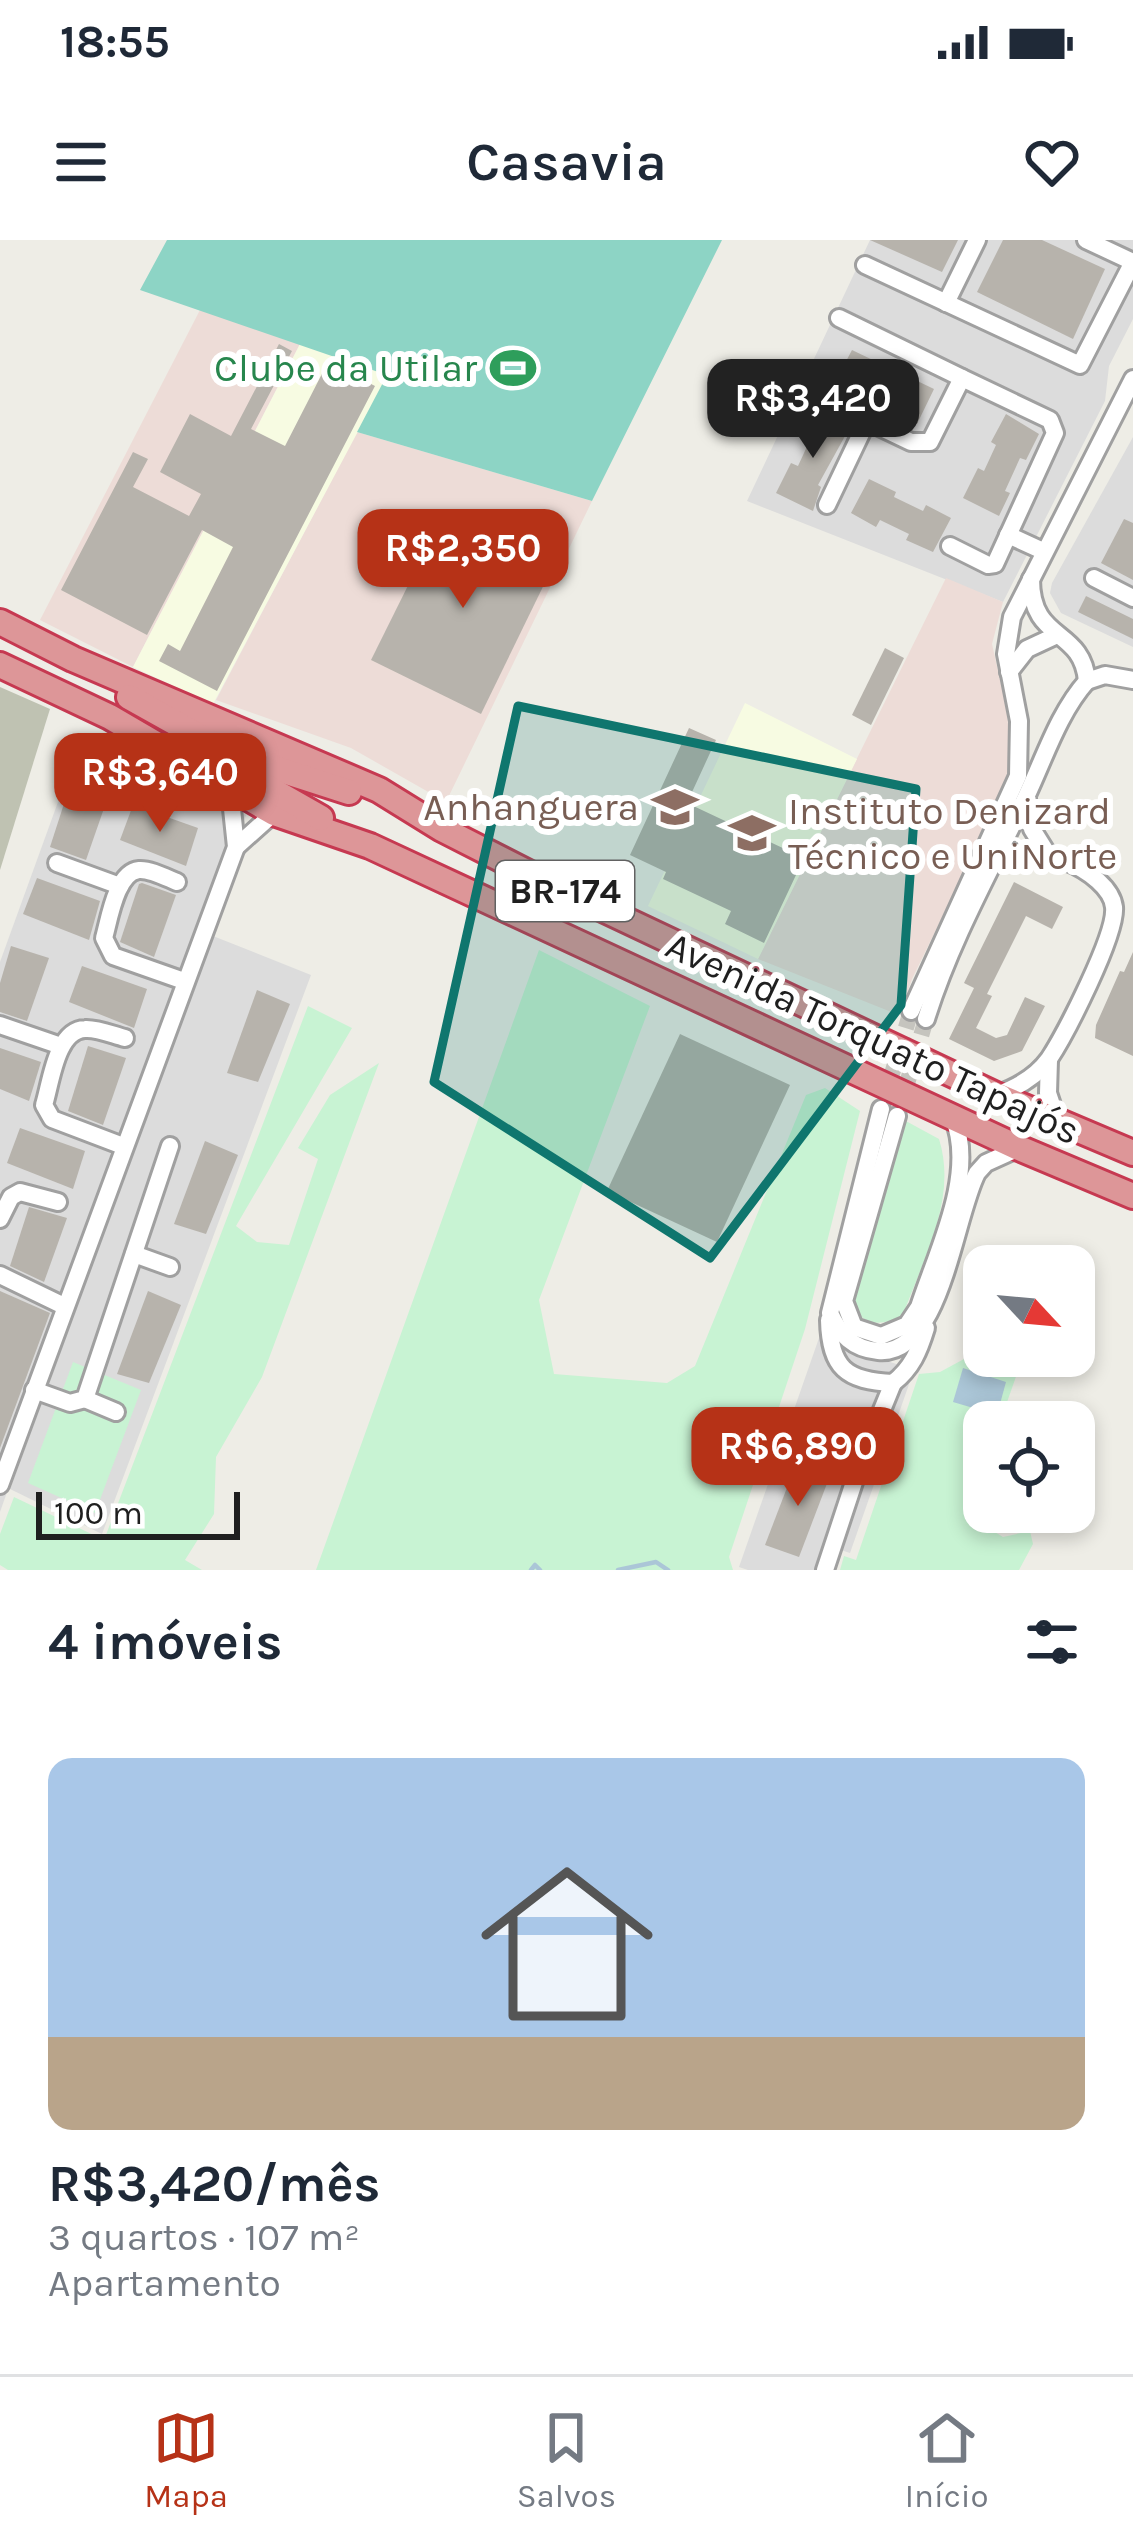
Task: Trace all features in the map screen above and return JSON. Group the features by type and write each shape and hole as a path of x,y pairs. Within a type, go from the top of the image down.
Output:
{"highway":[{"name":"Avenida Torquato Tapajós","path":"0,622 73,659 379,790 552,885 996,1095 1133,1154"},
{"name":"Avenida Torquato Tapajós","path":"0,665 110,717 274,813 370,846 1018,1148 1133,1196"},
{"path":"110,717 206,753 370,846"}],"street":[{"path":"946,303 977,240"},
{"path":"865,266 1080,365 1133,262 1086,240"},
{"path":"839,318 1049,420 1055,433 995,564 950,546"},
{"path":"822,399 911,442 930,442 962,378"},
{"path":"1133,379 1007,630 1019,722 1018,776 918,1015 1067,710 1087,681 1118,675 1133,680"},
{"path":"827,505 867,422"},
{"path":"1008,535 1043,551"},
{"path":"1030,578 1035,613 1079,652 1087,681"},
{"path":"1094,578 1133,598"},
{"path":"1009,673 1027,649 1057,635"},
{"path":"230,790 236,847"},
{"path":"1027,795 1032,829 1047,853"},
{"path":"0,1485 236,847 274,813"},
{"path":"994,863 1019,850 1047,853 1107,887 1114,904 1105,946 1049,1059 1030,1077 996,1095"},
{"path":"57,863 120,886"},
{"path":"177,882 137,870 120,886 104,938 108,952 184,981"},
{"path":"0,1025 62,1046"},
{"path":"123,1146 47,1114 44,1105 62,1046 80,1029 125,1038"},
{"path":"1049,1059 1048,1093 1058,1120"},
{"path":"886,1382 859,1378 838,1365 831,1347 830,1313 890,1113 844,1301 854,1327 881,1336 908,1325 920,1307 962,1169 961,1136 952,1116"},
{"path":"85,1399 170,1146"},
{"path":"826,1570 860,1463 877,1427 886,1382 917,1354 971,1185 986,1163 1018,1148"},
{"path":"1,1213 20,1192 58,1202"},
{"path":"134,1254 170,1267"},
{"path":"0,1275 64,1306"},
{"path":"830,1313 844,1338 886,1352 914,1339 931,1313"},
{"path":"34,1390 70,1403 85,1399 116,1412"},
{"path":"793,1434 860,1463"}],"highlighted area":[{"path":"518,706 916,789 901,1005 710,1258 434,1082"}],"shaded area":[{"name":"Clube da Utilar","path":"167,240 722,240 592,501 357,432 387,375 140,290"},
{"path":"870,240 1133,240 1133,319 1109,366 1105,401 1003,602 747,501"},
{"path":"200,310 300,344 133,667 40,620"},
{"path":"300,344 388,375 213,704 133,667"},
{"path":"357,432 592,501 446,802 351,748 216,700"},
{"path":"1133,437 1133,647 1061,613 1050,593"},
{"path":"946,578 1003,602 992,644 1007,710 1010,754 1005,788 899,1015 758,959"},
{"path":"0,687 50,709 0,870"},
{"name":"Instituto Denizard Técnico e UniNorte","path":"745,703 857,759 758,959 648,906"},
{"path":"83,733 246,815 0,1512 0,962"},
{"path":"213,936 311,975 102,1534 10,1489"},
{"path":"819,1338 914,1370 850,1553 841,1550 835,1570 748,1570 739,1567"},
{"path":"963,1368 963,1377 1006,1382 1001,1401 953,1402"}],"green space":[{"path":"539,950 650,1006 539,1300 554,1374 667,1383 695,1366 806,1095 825,1088 860,1111 805,1329 729,1557 733,1570 316,1570"},
{"path":"308,1006 352,1028 236,1226 257,1242 289,1245 318,1159 298,1148 330,1095 379,1063 262,1377 216,1457 214,1514 185,1560 202,1570 8,1570 0,1565 0,1534 14,1497 104,1540"},
{"path":"904,1120 939,1139 944,1162 941,1207 902,1317 874,1322 852,1306"},
{"path":"963,1360 963,1377 1016,1377 1007,1401 963,1401 963,1533 1003,1537 1030,1533 1033,1544 1019,1570 840,1570 844,1556 856,1560 919,1374 940,1372"},
{"path":"73,1362 141,1390 95,1513 28,1483"}],"building":[{"path":"870,240 958,240 942,272"},
{"path":"1003,240 1042,240 1105,269 1073,339 977,292"},
{"path":"279,344 292,351 251,429 285,446 328,362 375,386 217,691 159,661 168,644 180,651 233,547 202,530 147,635 61,590 133,452 148,459 133,487 189,516 201,494 160,472 190,414 231,436"},
{"path":"852,350 906,383 909,377 934,389 917,424 889,411 892,405 834,384"},
{"path":"818,411 850,427 818,485 813,511 776,493 791,463 798,466"},
{"path":"1006,414 1039,434 1026,460 1020,458 999,516 963,498 978,468 984,471 996,445 991,442"},
{"path":"869,479 923,511 926,505 951,518 933,552 906,540 909,534 880,520 876,527 851,513"},
{"path":"446,509 555,562 481,714 371,660"},
{"path":"1124,519 1133,523 1133,580 1101,563"},
{"path":"1086,596 1133,619 1133,639 1078,612"},
{"path":"885,648 904,658 871,725 852,715"},
{"path":"689,728 716,740 687,803 804,858 764,943 725,924 731,911 663,879 666,872 630,855"},
{"path":"71,782 109,794 86,860 50,847"},
{"path":"133,805 198,828 186,866 120,840"},
{"path":"37,878 100,901 89,940 23,914"},
{"path":"1014,882 1063,907 1052,929 1026,916 987,994 992,996 976,1028 996,1038 1007,1035 1025,997 1045,1006 1022,1051 994,1061 949,1039 974,988 964,983"},
{"path":"142,883 176,895 154,957 120,942"},
{"path":"11,946 49,958 27,1021 0,1012 0,983"},
{"path":"1133,952 1133,1056 1095,1038 1096,1025"},
{"path":"82,966 147,989 134,1028 69,1002"},
{"path":"257,990 290,1004 258,1082 227,1073"},
{"path":"680,1034 790,1085 717,1242 607,1191"},
{"path":"88,1046 126,1058 103,1125 68,1111"},
{"path":"0,1048 41,1062 29,1101 0,1089"},
{"path":"20,1128 85,1151 73,1189 7,1163"},
{"path":"205,1141 238,1155 206,1234 174,1224"},
{"path":"29,1207 67,1218 44,1282 10,1266"},
{"path":"0,1291 50,1313 0,1448"},
{"path":"148,1291 181,1305 149,1383 117,1374"},
{"path":"798,1459 831,1473 799,1557 765,1545"}],"waterway":[{"path":"618,1570 656,1562 668,1570"},
{"path":"531,1570 535,1565 540,1570"}],"tunnel":[{"path":"885,1097 911,1011"},
{"path":"901,1104 926,1019"}],"place":[{"name":"Clube da Utilar","path":"513,368"},
{"name":"Anhanguera","path":"675,807"},
{"name":"Instituto Denizard Técnico e UniNorte","path":"752,833"}]}
